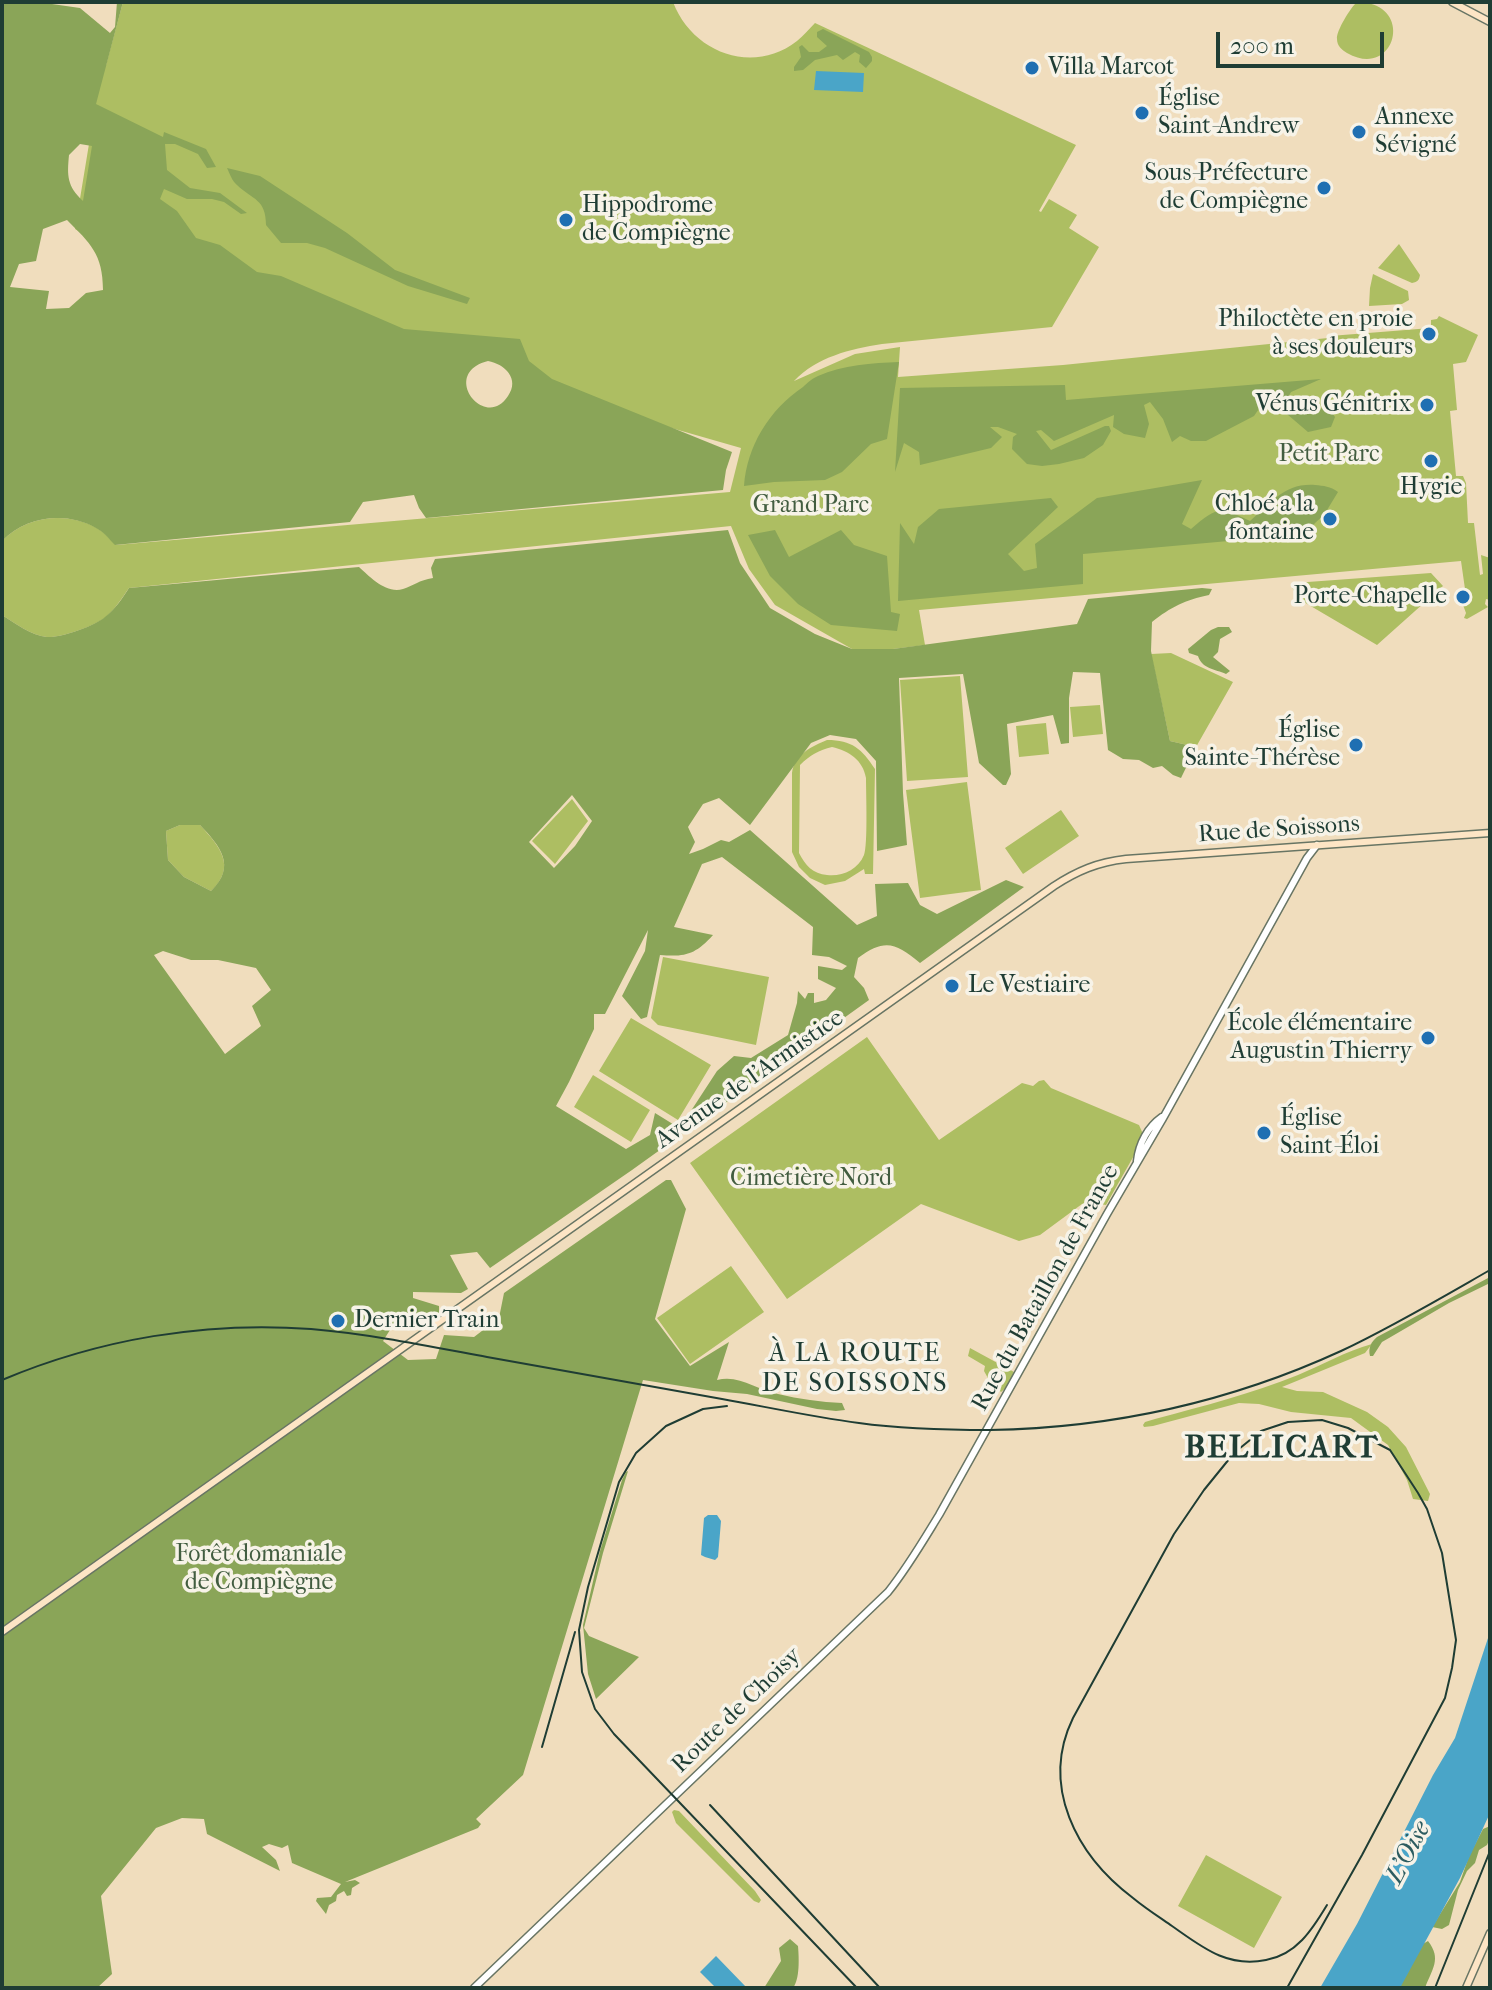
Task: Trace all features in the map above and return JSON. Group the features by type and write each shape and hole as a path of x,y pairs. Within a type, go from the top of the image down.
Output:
{"main road":[{"path":"1452,2 1490,22"},
{"name":"Rue de Soissons","path":"1074,874 1097,863 1118,860 1490,833"},
{"name":"Avenue de l'Armistice","path":"2,1632 1074,874"},
{"path":"1466,1988 1490,1933"}],"street":[{"name":"Rue du Bataillon de France","path":"987,1430 1317,845"},
{"name":"Route de Choisy","path":"474,1988 888,1592 918,1550 987,1430"}],"green space":[{"path":"9,2 38,2 80,8 110,33 115,27 117,2 123,2 96,104 163,137 164,132 206,149 216,167 207,168 198,154 175,144 165,144 167,170 190,188 220,193 247,213 241,214 224,202 187,199 164,189 160,199 177,211 196,238 220,245 257,272 281,276 404,329 520,339 529,361 552,379 732,452 723,490 426,518 414,495 363,502 350,522 115,545 102,532 84,523 59,518 34,521 2,541 2,5","holes":["80,144 92,146 83,201 68,175 69,155","67,220 75,228 98,258 103,290 86,293 69,308 46,309 49,291 10,287 19,264 36,261 43,229","488,361 500,365 509,373 511,390 499,405 488,407 471,396 467,377 474,367"]},
{"path":"123,2 673,2 694,34 709,46 743,57 761,57 780,51 797,41 815,23 1076,145 1039,211 1049,199 1077,215 1069,228 1099,247 1052,327 858,349 824,360 794,381 855,354 900,347 898,377 1063,365 1431,328 1431,320 1439,316 1478,335 1466,362 1453,364 1457,410 1450,411 1456,476 1463,476 1466,483 1468,523 1474,523 1480,575 1483,574 1481,555 1490,558 1490,600 1486,599 1485,604 1488,607 1464,618 1466,613 1459,603 1463,596 1461,591 1465,589 1461,561 919,610 925,645 852,649 775,605 749,569 731,526 129,588 109,614 94,624 53,637 30,632 2,615 2,541 34,521 72,519 100,530 116,545 730,492 741,448 626,415 511,366 95,246 75,229 102,65 106,65"},
{"path":"1357,2 1376,5 1387,14 1393,26 1387,49 1378,57 1364,59 1347,53 1338,44 1341,25"},
{"path":"823,29 869,52 872,61 866,68 859,62 860,55 855,52 843,60 837,55 815,60 803,70 794,71 801,57 799,47 802,45 809,52 819,52 827,46 817,37 817,32"},
{"path":"227,168 260,176 347,233 395,270 470,298 467,304 408,286 325,248 307,243 281,243 266,225 261,205 235,183"},
{"path":"1399,244 1420,275 1416,282 1378,268"},
{"path":"1373,274 1408,291 1409,300 1402,304 1369,306"},
{"path":"899,362 887,439 871,444 842,472 825,480 744,486 750,457 762,430 780,407 808,382 847,367"},
{"path":"1321,379 1291,392 1287,399 1331,411 1335,417 1331,427 1308,432 1267,397 1254,416 1206,441 1191,441 1180,436 1172,442 1163,419 1150,402 1144,405 1149,424 1145,438 1124,434 1113,427 1114,415 1054,441 1041,430 1036,431 1051,450 1109,426 1111,431 1103,445 1084,458 1042,466 1027,464 1012,449 1013,437 1017,434 990,427 1002,437 991,448 920,465 919,452 904,443 895,472 900,388 1065,385 1066,400"},
{"path":"1202,480 1182,524 1191,529 1219,511 1250,521 1279,496 1295,487 1330,487 1338,492 1307,534 1083,554 1083,584 898,601 900,523 914,544 918,527 939,509 1051,498 1058,507 1008,554 1024,571 1037,568 1035,544 1097,498"},
{"name":"Forêt domaniale de Compiègne","path":"728,530 740,563 770,608 815,634 852,649 893,649 1077,624 1088,599 1212,589 1209,595 1179,605 1152,622 1151,651 1170,741 1196,747 1181,778 1162,766 1153,768 1139,760 1123,759 1108,750 1100,673 1073,672 1069,698 1069,743 1061,744 1053,715 1007,724 1011,774 1006,785 1003,785 979,763 963,674 899,678 907,845 877,851 876,761 856,739 830,735 811,743 750,825 719,798 703,804 688,827 695,842 689,854 721,840 729,842 750,830 857,925 877,916 875,884 908,883 920,905 937,914 1006,880 1024,887 920,963 897,947 890,946 876,948 858,958 854,977 869,1000 490,1268 477,1252 450,1255 468,1289 461,1293 413,1292 413,1298 439,1306 439,1314 425,1322 395,1322 383,1341 408,1360 436,1359 444,1335 474,1337 499,1318 504,1293 666,1180 671,1180 686,1209 655,1319 690,1366 729,1342 717,1380 733,1379 786,1396 842,1403 845,1410 817,1409 747,1394 643,1380 523,1775 476,1819 481,1824 478,1828 345,1882 355,1880 360,1883 352,1888 351,1895 347,1896 344,1891 337,1895 326,1914 317,1898 331,1897 341,1884 292,1863 288,1845 282,1848 269,1844 262,1847 276,1860 280,1871 207,1834 204,1819 182,1818 156,1828 101,1896 112,1974 97,1988 2,1988 2,615 35,634 53,637 77,631 100,620 109,614 129,588 359,567 379,584 397,590 433,578 431,568 435,559","holes":["572,795 592,821 575,846 554,868 529,842","180,825 200,825 214,841 223,856 224,865 219,882 211,891 184,877 168,860 166,831","722,857 813,927 812,955 829,957 847,966 842,970 818,966 818,979 836,988 826,1000 814,1003 814,993 808,993 805,999 798,991 788,1035 751,1058 734,1056 717,1071 685,1120 676,1126 655,1113 650,1135 626,1149 556,1106 594,1029 594,1014 605,1014 648,930 645,951 622,996 641,1019 647,1017 660,955 689,953 713,935 674,927 702,864","163,951 191,960 218,960 256,968 271,990 252,1006 261,1026 225,1054 154,955"]},
{"path":"775,530 789,557 841,530 854,545 887,556 891,612 900,614 897,631 831,625 798,604 770,576 748,535"},
{"path":"1431,573 1443,586 1377,645 1297,598 1292,587 1294,583"},
{"path":"1218,627 1229,627 1232,632 1220,639 1218,652 1213,657 1230,671 1226,674 1206,666 1188,649"},
{"path":"1171,653 1233,682 1196,747 1170,741 1151,654"},
{"path":"960,676 968,777 907,781 900,680"},
{"path":"1100,705 1103,734 1073,737 1070,707"},
{"path":"1046,723 1049,754 1019,757 1016,726"},
{"path":"827,740 850,744 866,756 875,769 873,874 865,874 864,869 845,881 825,885 810,878 799,867 792,852 792,773 796,761 805,752","holes":["832,747 854,757 862,766 866,778 866,841 864,855 858,865 843,874 827,875 810,868 799,853 800,765 819,751"]},
{"path":"967,782 981,890 920,898 906,790"},
{"path":"572,799 588,821 555,864 532,841"},
{"path":"1061,810 1079,836 1023,874 1005,848"},
{"path":"180,825 200,825 223,857 223,873 211,891 184,877 168,860 166,831"},
{"path":"663,957 769,977 756,1045 658,1025 651,1018"},
{"path":"631,1018 711,1065 678,1120 599,1071"},
{"name":"Cimetière Nord","path":"867,1037 939,1140 1022,1083 1033,1086 1044,1080 1051,1088 1139,1125 1143,1134 1136,1152 1106,1205 1082,1204 1040,1235 1019,1241 921,1204 787,1299 690,1163"},
{"path":"593,1075 650,1110 631,1142 574,1107"},
{"path":"731,1266 764,1312 690,1364 657,1318"},
{"path":"1490,1277 1490,1283 1382,1342 1370,1356 1370,1345 1377,1337"},
{"path":"1372,1344 1365,1353 1282,1387 1323,1392 1367,1412 1388,1427 1406,1447 1430,1494 1428,1501 1413,1499 1407,1480 1388,1445 1351,1418 1239,1403 1153,1426 1143,1425 1280,1382"},
{"path":"970,1348 1014,1372 1008,1386 1001,1392 989,1380 985,1366 968,1356"},
{"path":"628,1471 584,1628 589,1636 639,1657 596,1699 588,1674 583,1625 600,1551 622,1480"},
{"path":"674,1810 679,1811 755,1891 761,1900 759,1903 676,1823"},
{"path":"1490,1826 1487,1845 1479,1850 1475,1863 1467,1871 1458,1890 1449,1925 1442,1929 1432,1927 1460,1882 1483,1829"},
{"path":"1206,1855 1282,1897 1254,1948 1178,1906"},
{"path":"790,1939 798,1946 797,1979 793,1988 764,1988 781,1961 779,1948"},
{"path":"1428,1941 1435,1959 1425,1988 1395,1988 1421,1945"}],"water":[{"path":"816,71 864,73 863,92 814,90"},
{"path":"717,1515 721,1521 718,1557 715,1560 701,1555 704,1518"},
{"name":"L'Oise","path":"1490,1632 1490,1813 1460,1878 1400,1988 1320,1988 1455,1738"},
{"path":"716,1956 747,1988 716,1988 700,1972"}],"railway":[{"path":"2,1380 76,1354 154,1336 272,1327 399,1341 859,1423 941,1429 1035,1428 1125,1418 1256,1385 1360,1342 1490,1270"},
{"path":"727,1406 703,1409 666,1426 636,1453 619,1482 588,1587 579,1630 582,1672 595,1709 614,1734 857,1988"},
{"path":"1287,1988 1445,1698 1456,1640 1442,1553 1427,1509 1418,1493 1390,1450 1348,1428 1322,1420 1288,1422 1261,1431 1234,1453 1204,1490 1174,1534 1073,1718 1064,1743 1060,1769 1062,1793 1069,1817 1095,1861 1138,1902 1216,1954 1252,1962 1277,1957 1302,1940 1327,1905"},
{"path":"542,1747 575,1632"},
{"path":"710,1805 880,1988"},
{"path":"1435,1988 1490,1851"}],"place":[{"name":"Villa Marcot","path":"1032,68"},
{"name":"Église Saint-Andrew","path":"1142,113"},
{"name":"Annexe Sévigné","path":"1359,132"},
{"name":"Sous-Préfecture de Compiègne","path":"1324,188"},
{"name":"Hippodrome de Compiègne","path":"566,220"},
{"name":"Philoctète en proie à ses douleurs","path":"1429,334"},
{"name":"Vénus Génitrix","path":"1427,405"},
{"name":"Hygie","path":"1431,461"},
{"name":"Chloé a la fontaine","path":"1330,519"},
{"name":"Porte-Chapelle","path":"1463,597"},
{"name":"Église Sainte-Thérèse","path":"1356,745"},
{"name":"Le Vestiaire","path":"952,986"},
{"name":"École élémentaire Augustin Thierry","path":"1428,1038"},
{"name":"Église Saint-Éloi","path":"1264,1133"},
{"name":"Dernier Train","path":"338,1321"}],"district":[{"name":"À LA ROUTE DE SOISSONS","path":"855,1370"},
{"name":"BELLICART","path":"1282,1449"}],"park label":[{"name":"Petit Parc","path":"1329,455"},
{"name":"Grand Parc","path":"811,506"}]}
